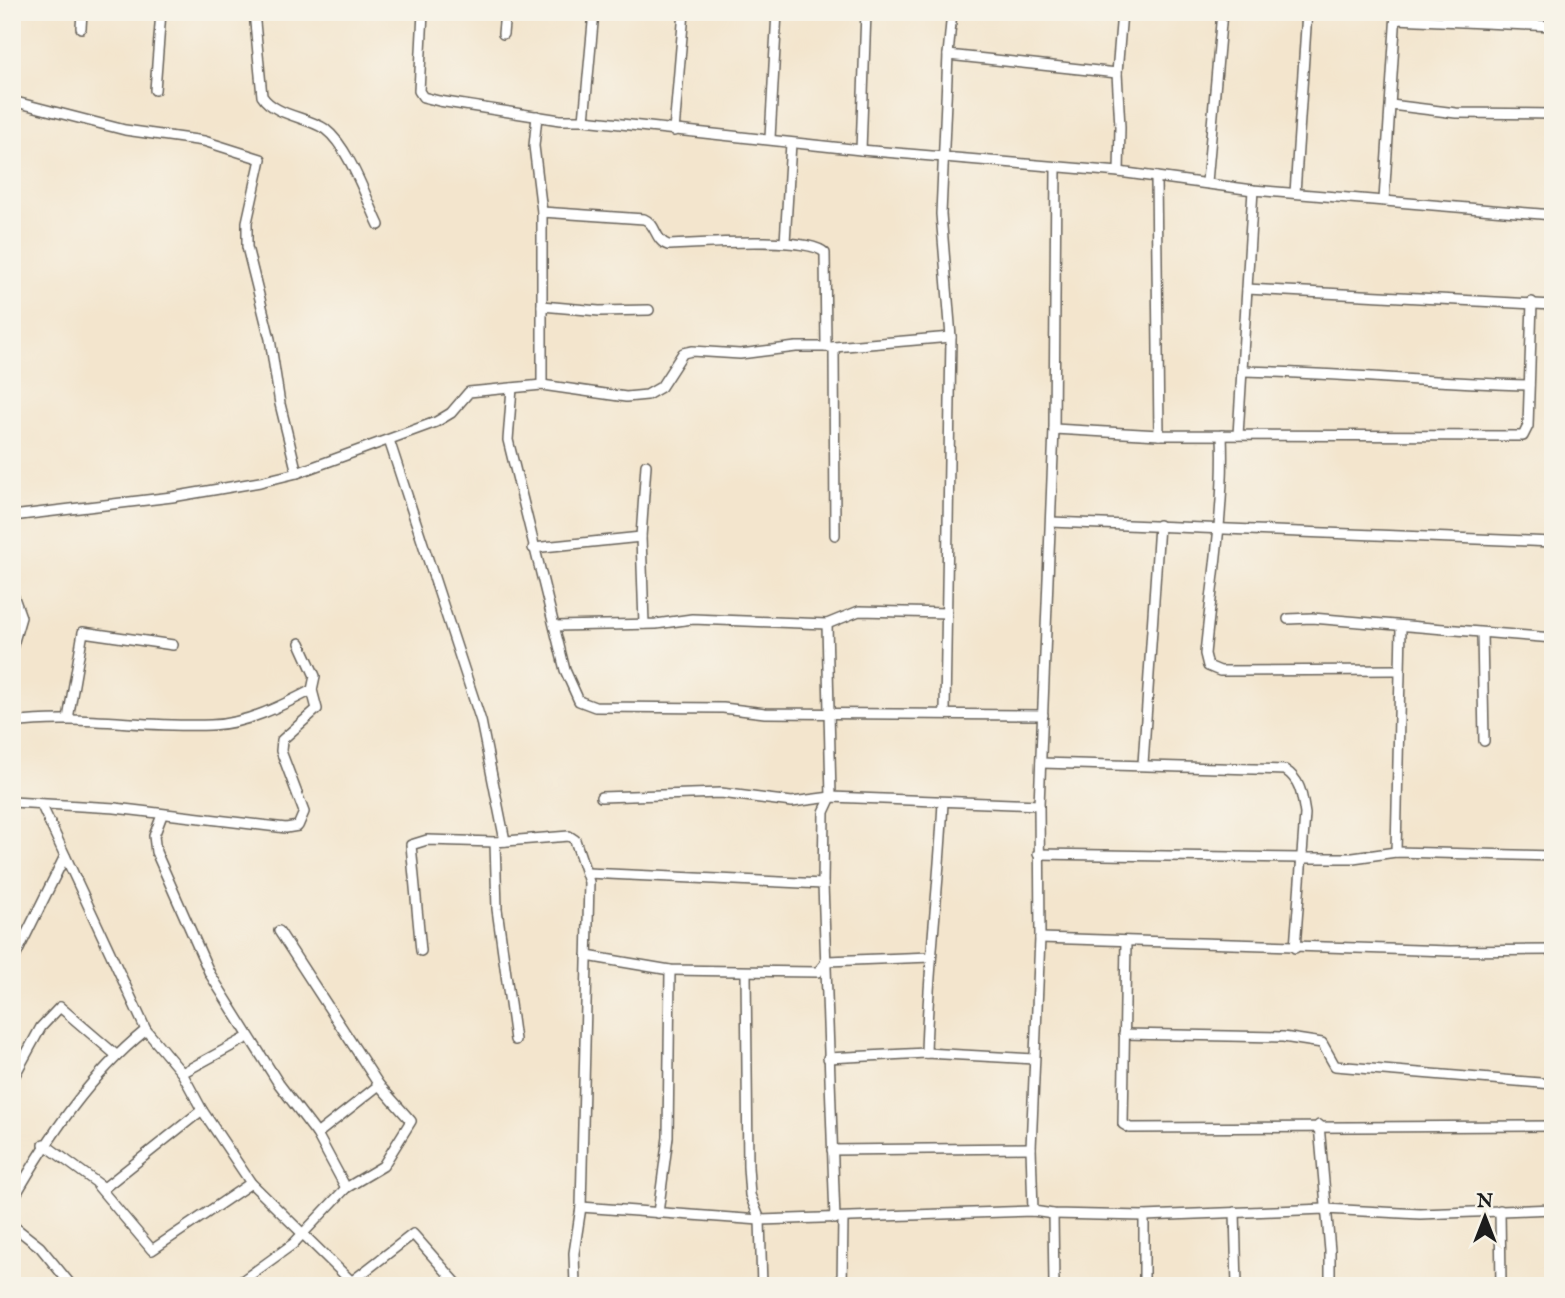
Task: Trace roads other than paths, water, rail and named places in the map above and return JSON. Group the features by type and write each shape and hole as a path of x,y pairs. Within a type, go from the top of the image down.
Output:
{"street":[{"path":"80,29 82,12"},
{"path":"155,90 161,12"},
{"path":"254,12 262,96 276,107 325,130 342,149 379,225"},
{"path":"423,12 419,91 422,97 537,116 674,131 770,138 791,143 943,158 1119,172 1207,181 1253,190 1553,215"},
{"path":"503,34 505,12"},
{"path":"584,120 594,12"},
{"path":"674,131 684,12"},
{"path":"770,138 777,12"},
{"path":"861,150 866,12"},
{"path":"944,712 951,337 941,214 947,55 953,12"},
{"path":"1119,172 1121,127 1117,74 1122,12"},
{"path":"1207,181 1222,12"},
{"path":"1295,193 1307,12"},
{"path":"1384,200 1396,15 1553,26"},
{"path":"947,55 1117,74"},
{"path":"12,101 125,130 204,141 261,159 247,222 247,247 270,339 279,404 297,472"},
{"path":"1391,105 1456,113 1553,114"},
{"path":"537,116 534,146 542,212 542,385"},
{"path":"785,242 791,143"},
{"path":"1033,1211 1031,1148 1040,938 1038,853 1054,429 1056,168"},
{"path":"1156,177 1159,435"},
{"path":"1238,435 1253,190"},
{"path":"542,212 644,219 652,223 658,239 668,245 785,242 807,244 825,253 835,535"},
{"path":"1247,289 1553,305"},
{"path":"1054,429 1159,435 1519,437 1527,430 1532,303"},
{"path":"542,306 599,311 649,310"},
{"path":"12,516 172,497 297,472 436,422 451,413 469,392 542,385 612,396 647,395 661,387 683,353 692,351 740,354 796,346 830,347 951,337"},
{"path":"1243,370 1340,373 1444,384 1529,386"},
{"path":"512,388 508,440 565,670 579,701 595,707 1043,715"},
{"path":"1222,435 1224,485 1217,528 1205,654 1209,666 1220,671 1398,670"},
{"path":"389,440 481,721 500,842 502,956 515,1040"},
{"path":"644,624 641,537 646,465"},
{"path":"1051,522 1553,542"},
{"path":"1143,764 1159,525"},
{"path":"533,548 641,537"},
{"path":"12,592 21,617 12,648"},
{"path":"555,626 644,624 692,619 827,624 859,611 947,613"},
{"path":"1288,619 1312,618 1401,628 1553,638"},
{"path":"827,624 831,797 824,812 823,884 832,1150 842,1286"},
{"path":"1396,852 1401,628"},
{"path":"68,719 83,632 173,645"},
{"path":"1482,633 1484,740"},
{"path":"12,803 115,808 286,828 298,826 304,812 281,751 282,740 317,709 312,690 315,676 300,643"},
{"path":"12,723 68,719 213,725 252,718 312,690"},
{"path":"1041,763 1285,770 1293,775 1302,793 1305,814 1295,948"},
{"path":"601,797 721,793 792,802 831,797 1040,805"},
{"path":"926,1054 930,957 943,802"},
{"path":"42,806 146,1030 183,1073 202,1110 251,1183 304,1232 352,1284 413,1234 459,1286"},
{"path":"162,815 154,836 163,872 210,974 248,1037 317,1135 346,1188"},
{"path":"421,951 411,845 426,839 500,842 569,836 575,840 587,873 581,1208 574,1253 575,1286"},
{"path":"1038,853 1302,858 1353,858 1396,852 1553,856"},
{"path":"12,963 65,856"},
{"path":"587,873 823,884"},
{"path":"235,1286 293,1244 346,1188 383,1166 411,1121 379,1085 279,931"},
{"path":"1040,938 1295,948 1553,950"},
{"path":"1126,941 1123,1124 1130,1128 1319,1125 1553,1126"},
{"path":"587,956 670,970 746,972 818,972 827,961 930,957"},
{"path":"659,1213 667,1137 670,970"},
{"path":"746,972 748,1167 750,1195 760,1220 762,1286"},
{"path":"12,1080 41,1027 60,1007 116,1055"},
{"path":"12,1201 44,1144 116,1055 146,1030"},
{"path":"1124,1034 1283,1037 1293,1041 1322,1043 1335,1066 1553,1084"},
{"path":"183,1073 248,1037"},
{"path":"828,1058 926,1054 1034,1059"},
{"path":"317,1135 379,1085"},
{"path":"98,1186 104,1188 202,1110"},
{"path":"1319,1125 1329,1286"},
{"path":"44,1144 98,1186 152,1250 251,1183"},
{"path":"832,1150 1031,1148"},
{"path":"581,1208 760,1220 1033,1211 1144,1216 1325,1209 1420,1214 1553,1209"},
{"path":"1500,1210 1501,1286"},
{"path":"1235,1212 1237,1286"},
{"path":"1053,1214 1054,1286"},
{"path":"1144,1216 1144,1286"},
{"path":"12,1225 40,1247 72,1286"}]}
